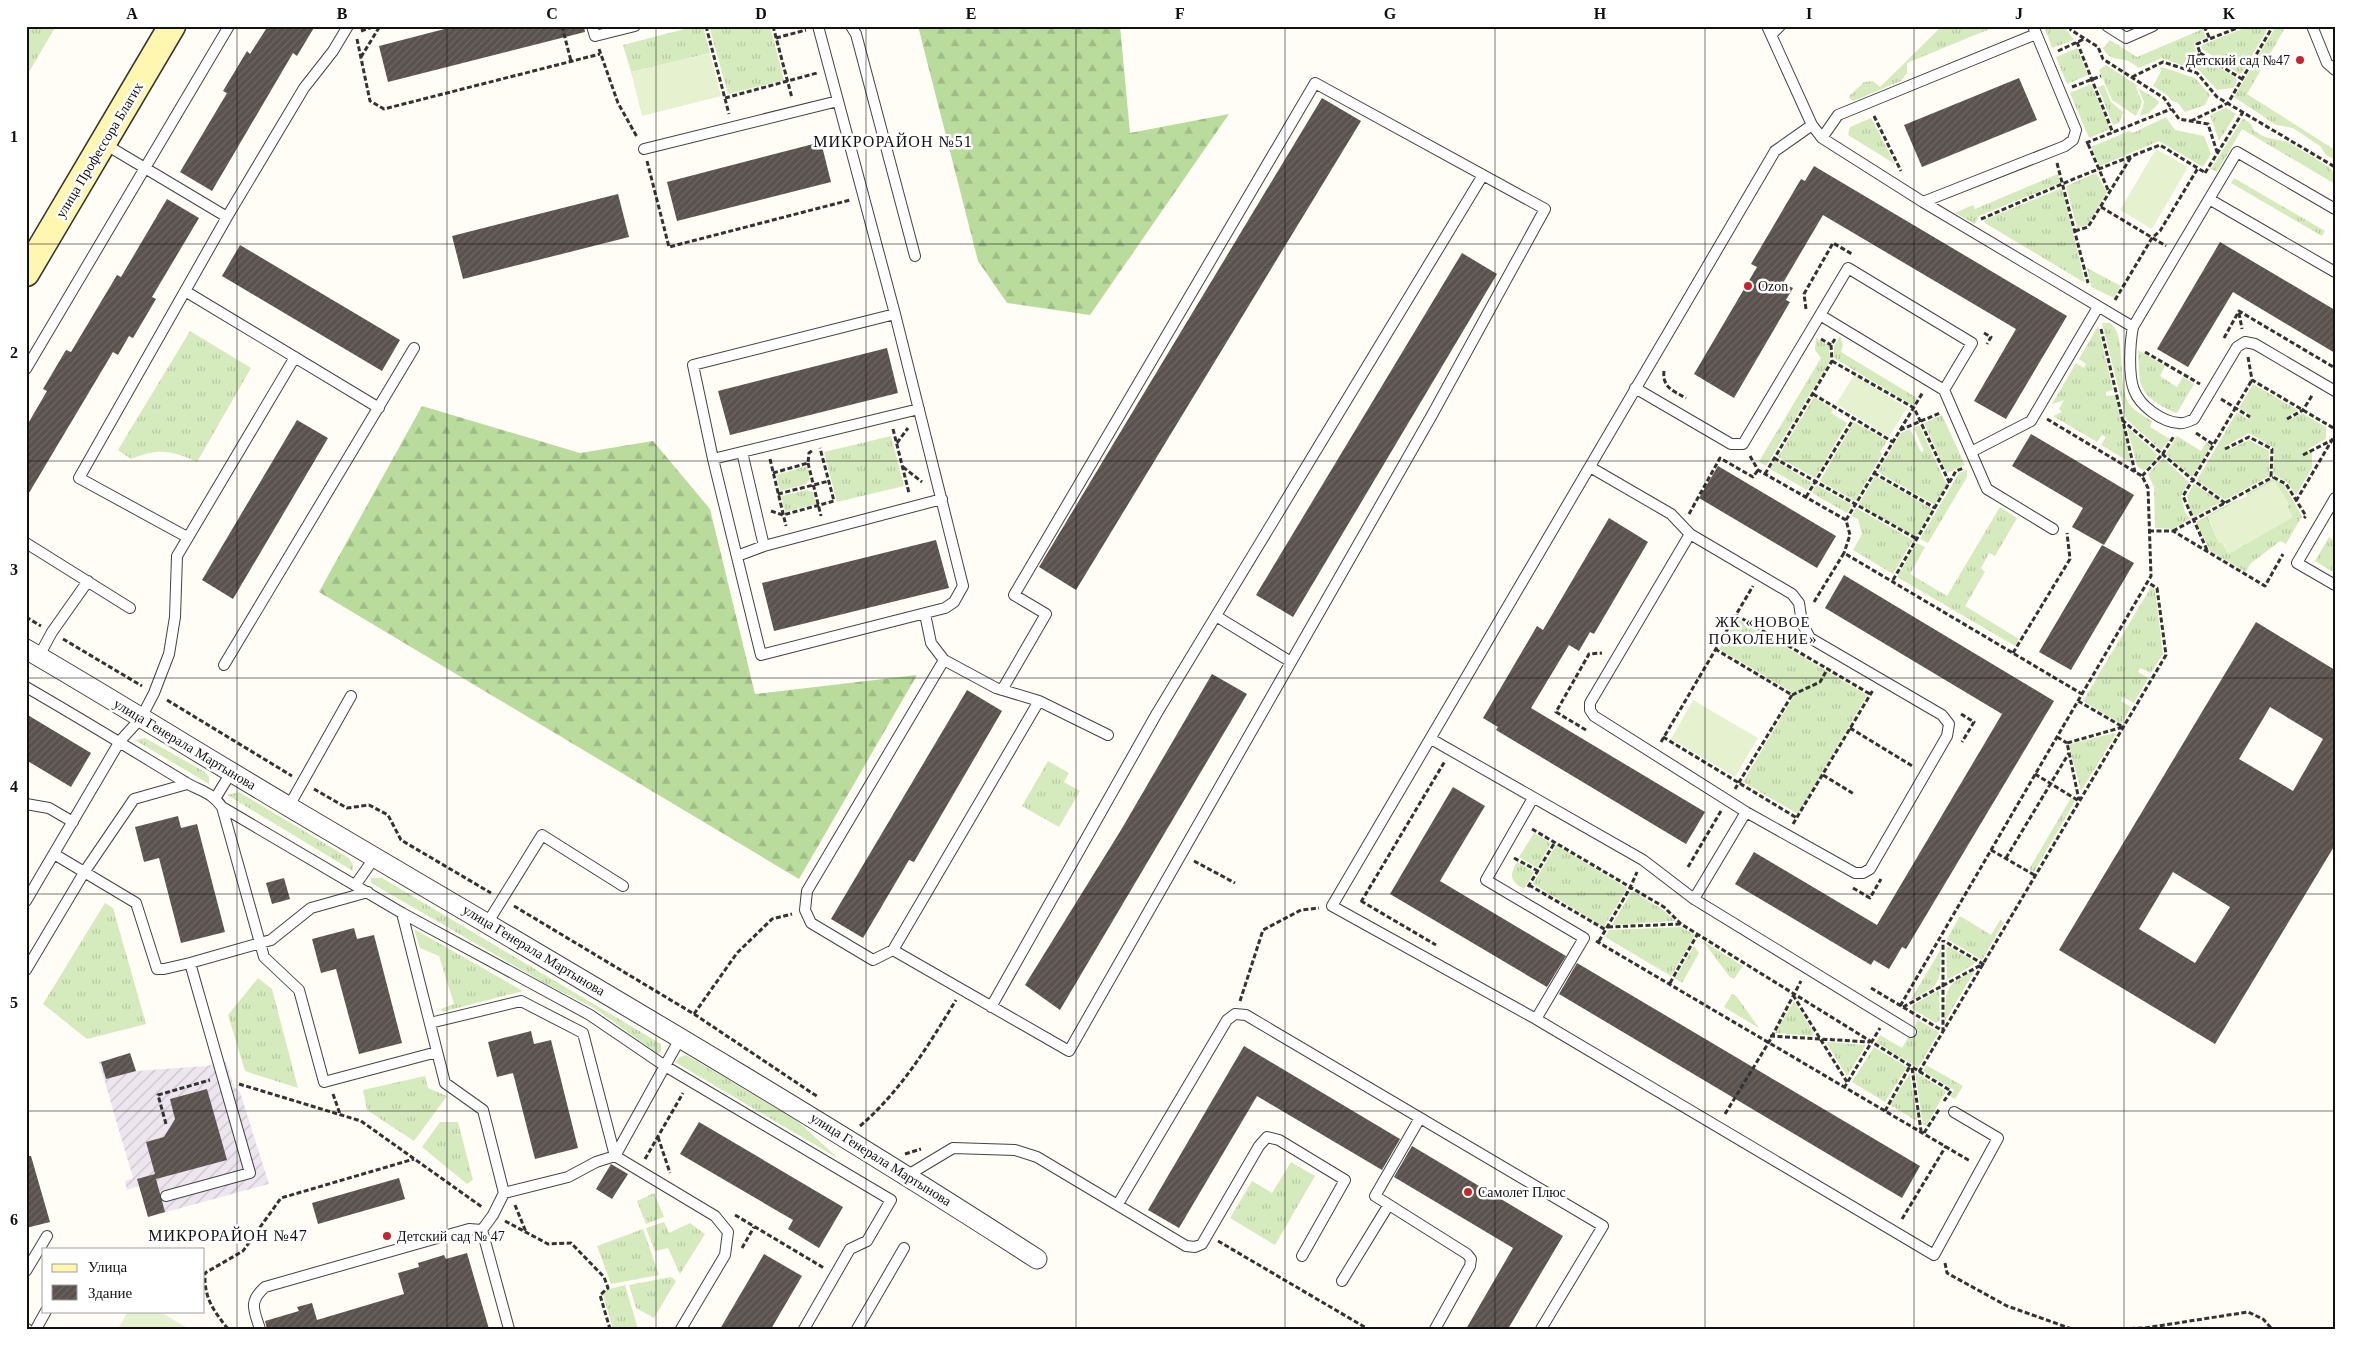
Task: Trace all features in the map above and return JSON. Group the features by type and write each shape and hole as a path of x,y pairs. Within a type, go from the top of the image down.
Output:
{"main road":[{"name":"улица Профессора Благих","path":"26,273 172,26"}],"street":[{"name":"улица Генерала Мартынова","path":"33,652 289,806 681,1037 850,1129 908,1175 1037,1258"}],"lane":[{"path":"26,369 229,26"},
{"path":"187,537 79,478 227,217 304,88 333,51 348,26"},
{"path":"594,31 635,26"},
{"path":"818,26 862,197 895,314 963,586 954,602 950,605 925,614 761,656 713,459 693,365 895,314"},
{"path":"851,26 856,34 915,256"},
{"path":"1780,26 1769,31 1812,125 1822,138 1972,232 2133,327"},
{"path":"2107,26 2126,38 2153,26"},
{"path":"2312,26 2327,64 2335,70"},
{"path":"1822,138 1838,115 2035,30 2076,130 2073,140 2065,146 1923,202"},
{"path":"894,950 1069,1051 1432,415 1545,209 1315,83 1014,594 1046,614 1002,690"},
{"path":"644,149 838,101"},
{"path":"1812,125 1776,151 1332,906 1536,1019 1717,1128 1934,1254 1998,1138 1954,1112"},
{"path":"103,143 227,217"},
{"path":"2335,209 2238,152 2133,327 2130,343 2134,390 2145,406 2167,420 2181,424 2194,419 2212,392 2237,347 2245,342 2254,344 2335,391"},
{"path":"991,1007 1157,713 1483,175"},
{"path":"2209,199 2335,272"},
{"path":"1635,388 1732,444 1743,444 1848,268 1972,343 1944,390"},
{"path":"185,291 379,408"},
{"path":"1971,452 2031,421 2098,307"},
{"path":"1820,315 1944,390 1988,489 2053,529"},
{"path":"224,665 414,348"},
{"path":"26,901 120,741 141,718 154,693 169,654 176,617 177,556 295,357"},
{"path":"713,459 919,409"},
{"path":"742,452 764,546"},
{"path":"1590,467 1671,514 1690,534 1792,594 1799,603 1802,623 1810,638 1942,715 1949,724 1947,736 1870,869 1863,873 1856,873 1746,812 1653,755 1594,716 1590,710 1590,703 1690,534"},
{"path":"2335,498 2297,563 2335,585"},
{"path":"737,556 789,539 942,499"},
{"path":"26,543 130,608"},
{"path":"33,652 52,632 88,582"},
{"path":"925,614 931,643 944,660 1002,690 1039,701 1108,734"},
{"path":"1216,616 1291,662"},
{"path":"944,660 807,891 805,910 811,923 873,960 894,950 1039,701"},
{"path":"26,687 120,741 187,784 216,797 222,807 264,957 299,990 324,1082 437,1052"},
{"path":"289,806 351,696"},
{"path":"1431,739 1643,860 1694,899 1911,1032"},
{"path":"216,797 232,771"},
{"path":"26,970 84,871 134,799 187,784"},
{"path":"1532,798 1486,880 1584,938 1536,1019"},
{"path":"26,804 49,808 73,822"},
{"path":"222,807 356,884 402,913 590,1015 665,1066 891,1200 867,1241 850,1249 804,1329"},
{"path":"1694,899 1746,812"},
{"path":"488,922 542,835 623,886"},
{"path":"54,854 136,903 156,969 190,963 260,944 271,940 311,908 368,892"},
{"path":"356,884 375,857"},
{"path":"402,913 445,1083 483,1110 507,1192"},
{"path":"166,1196 250,1172 190,963"},
{"path":"552,1017 559,999"},
{"path":"430,1023 521,1001 583,1033 615,1156 715,1216 728,1232 725,1254 681,1329"},
{"path":"1118,1204 1227,1020 1235,1014 1246,1015 1603,1226 1541,1329"},
{"path":"482,1230 507,1192 568,1177 596,1162 615,1156 681,1037"},
{"path":"1420,1118 1375,1196 1388,1206 1467,1254 1471,1259 1470,1266 1435,1329"},
{"path":"908,1175 953,1148 1015,1150 1037,1157 1186,1246 1194,1247 1202,1244 1259,1146 1268,1138 1279,1140 1346,1180 1302,1256"},
{"path":"1342,1281 1388,1206"},
{"path":"260,1329 253,1305 256,1295 265,1288 469,1229 482,1230"},
{"path":"482,1230 509,1329"},
{"path":"26,1271 47,1236"},
{"path":"857,1329 904,1248"},
{"path":"36,1329 45,1312"}],"path":[{"path":"376,26 355,32 370,101 384,109 600,54"},
{"path":"360,57 380,26"},
{"path":"562,26 571,62"},
{"path":"706,26 732,127"},
{"path":"773,26 795,111"},
{"path":"776,38 818,26"},
{"path":"2069,26 2071,30 2098,47 2102,59 2132,76 2164,98 2179,119 2208,124 2217,152"},
{"path":"2204,26 2210,39"},
{"path":"2242,26 2197,44 2200,53 2242,79"},
{"path":"2191,121 2228,103 2273,26"},
{"path":"594,31 600,54 618,103 644,149 670,248 862,197"},
{"path":"2046,57 2084,39"},
{"path":"2077,42 2113,133"},
{"path":"2187,70 2200,53"},
{"path":"2132,76 2163,62 2197,73 2217,97 2335,167"},
{"path":"725,98 830,70"},
{"path":"2060,92 2101,76"},
{"path":"2073,140 2088,144 2172,108"},
{"path":"1874,116 1883,112"},
{"path":"2088,144 2110,192"},
{"path":"1972,232 1982,217 2160,145 2204,172"},
{"path":"2075,231 2088,228 2131,156"},
{"path":"2106,298 2114,302 2152,238 2160,231 2198,168"},
{"path":"1902,171 1908,177"},
{"path":"2101,207 2177,253"},
{"path":"2207,552 2183,496 2252,380 2239,312"},
{"path":"1765,474 1832,362 1831,345 1842,328"},
{"path":"2130,343 2250,417"},
{"path":"1832,362 1914,408 1950,484"},
{"path":"2252,380 2335,429"},
{"path":"1846,520 1929,382"},
{"path":"1813,394 1893,442"},
{"path":"1900,430 1952,407"},
{"path":"2036,413 2142,476 2148,488 2151,576 2082,694"},
{"path":"890,416 913,506"},
{"path":"1806,497 1854,418"},
{"path":"2122,420 2193,480 2225,503"},
{"path":"2142,476 2162,455 2181,424"},
{"path":"2296,501 2335,435"},
{"path":"2225,448 2249,437 2272,449 2272,477"},
{"path":"2303,454 2332,440"},
{"path":"1743,444 1758,470 1846,520 1850,535 1844,553"},
{"path":"767,446 789,539"},
{"path":"769,510 777,515 783,515 819,506 834,502 820,447 809,453 808,463 814,485 819,506 824,530"},
{"path":"1682,526 1720,458 1753,476 1758,470"},
{"path":"1774,458 1917,539"},
{"path":"773,473 808,463"},
{"path":"1893,580 1956,471 1976,463"},
{"path":"1874,473 1935,508"},
{"path":"2149,531 2173,531 2272,477"},
{"path":"2272,477 2286,484 2306,516 2301,524"},
{"path":"778,494 829,481"},
{"path":"2173,531 2265,586 2287,547"},
{"path":"1653,755 1760,574"},
{"path":"1919,1072 2166,655 2157,588 2147,582"},
{"path":"1814,603 1814,611"},
{"path":"1736,615 1870,694"},
{"path":"1715,649 1792,695"},
{"path":"1589,732 1556,712 1590,654 1607,653"},
{"path":"1688,866 1792,695 1820,682 1837,653"},
{"path":"1787,835 1880,678"},
{"path":"2078,701 2123,727"},
{"path":"1957,712 1974,722 1959,747"},
{"path":"2067,743 2123,727"},
{"path":"1850,728 1924,773"},
{"path":"1663,737 1797,818"},
{"path":"2057,737 2067,743 2079,801"},
{"path":"1352,918 1452,750"},
{"path":"2006,858 2069,752"},
{"path":"2036,774 2079,801"},
{"path":"1823,775 1854,794"},
{"path":"302,782 347,808 369,806 388,814 401,840 694,1014 821,1099"},
{"path":"1713,805 1741,821"},
{"path":"1520,821 1664,907 1681,924 1697,935 1951,1091 1923,1133"},
{"path":"1520,900 1555,842"},
{"path":"1991,850 2036,876"},
{"path":"1502,851 1538,871"},
{"path":"1182,854 1235,883"},
{"path":"1599,941 1630,888 1643,860"},
{"path":"1846,884 1870,898 1885,873"},
{"path":"1529,885 1607,929 1681,924"},
{"path":"1235,1014 1263,930 1301,910 1332,906"},
{"path":"694,1014 737,953 772,918 805,910"},
{"path":"1670,983 1697,935"},
{"path":"1584,938 1599,941 1981,1168"},
{"path":"1943,1031 1942,939 1983,964"},
{"path":"1903,1007 1983,964"},
{"path":"1717,1128 1769,1042 1770,1036 1809,968"},
{"path":"1867,986 1943,1031"},
{"path":"850,1129 861,1125 882,1108 921,1058 962,990"},
{"path":"1794,995 1847,1082"},
{"path":"1844,1088 1887,1016"},
{"path":"1770,1036 1871,1042"},
{"path":"1885,1111 1911,1067"},
{"path":"1911,1067 1923,1133"},
{"path":"166,1124 158,1095 211,1080"},
{"path":"639,1170 690,1080"},
{"path":"329,1081 340,1115"},
{"path":"238,1083 361,1121 493,1215 548,1244 571,1243 604,1277 608,1288 600,1295 610,1329"},
{"path":"850,1129 861,1125"},
{"path":"861,1125 869,1130"},
{"path":"658,1136 672,1178"},
{"path":"1902,1220 1946,1146"},
{"path":"901,1148 909,1153"},
{"path":"228,1329 212,1310 205,1286 205,1273 244,1251 281,1198 415,1159"},
{"path":"507,1192 526,1232"},
{"path":"1207,1234 1368,1329"},
{"path":"1941,1242 1947,1273 2007,1306 2072,1329"},
{"path":"2115,1329 2145,1328 2248,1312 2263,1319 2272,1329"}],"shaded area":[{"path":"130,1053 136,1071 206,1066 226,1062 234,1087 240,1092 269,1184 148,1217 139,1186 127,1190 125,1181 133,1178 99,1062"}],"green space":[{"path":"26,26 56,26 26,77"},
{"path":"696,26 703,26 710,53 631,72 623,45"},
{"path":"709,26 770,26 784,80 728,94"},
{"path":"918,26 1120,26 1130,133 1229,114 1090,315 1007,303 978,261"},
{"path":"1942,26 1997,26 1907,63 1907,73 1901,81 1853,101 1850,99 1849,96 1864,82 1873,81 1880,87"},
{"path":"2044,26 2064,26 2074,40 2052,48"},
{"path":"2249,26 2262,26 2267,30 2242,73 2239,74 2201,48 2202,45"},
{"path":"2276,26 2286,26 2247,94 2335,150 2335,160 2326,155 2320,146 2293,128 2276,125 2234,97"},
{"path":"2203,29 2206,38 2194,43 2196,51 2189,63 2184,66 2162,58 2139,68 2128,61 2112,57 2103,48 2110,40 2137,57"},
{"path":"2077,48 2088,75 2067,84 2056,57"},
{"path":"710,53 721,96 642,116 631,72"},
{"path":"2202,56 2236,78 2237,81 2233,88 2217,90 2199,70 2195,69 2194,64"},
{"path":"2106,65 2138,86 2136,87 2142,102 2136,116 2112,100 2099,70"},
{"path":"2162,67 2195,78 2210,95 2205,105 2185,112 2177,102 2172,101 2167,95 2153,86"},
{"path":"2091,84 2110,129 2089,138 2070,93"},
{"path":"2104,85 2111,102 2123,112 2119,123 2113,125 2098,87"},
{"path":"2138,88 2158,100 2159,103 2149,113 2140,116 2144,102"},
{"path":"2226,108 2236,114 2219,141 2210,115"},
{"path":"2166,117 2175,130 2204,136 2211,154 2203,167 2159,141 2100,166 2091,147 2129,131 2133,133"},
{"path":"1871,118 1895,164 1848,135 1850,127"},
{"path":"2243,118 2251,124 2254,131 2265,137 2288,142 2329,167 2335,175 2335,184 2242,129 2217,172 2211,169"},
{"path":"2156,149 2188,167 2152,229 2120,210"},
{"path":"2096,173 2107,192 2087,225 2077,228 2066,186"},
{"path":"2058,174 2060,183 1979,216 1975,224 1955,213 1973,205 1975,209"},
{"path":"2234,178 2325,231 2322,236 2231,183"},
{"path":"2062,188 2085,283 1985,223 1984,220"},
{"path":"2087,268 2121,286 2114,298 2091,287"},
{"path":"2102,323 2110,323 2119,338 2124,385 2130,405 2137,412 2152,421 2150,427 2170,439 2161,450 2126,419"},
{"path":"2098,326 2113,390 2106,392 2106,396 2115,395 2131,463 2101,445 2106,437 2102,435 2097,442 2053,416 2062,412 2059,409 2064,400 2052,404 2076,363 2084,368 2086,364 2079,359"},
{"path":"190,331 251,368 197,462 180,455 164,452 149,453 131,459 118,450"},
{"path":"1840,336 1843,345 1841,352 1917,398 1912,405 1834,358 1834,346"},
{"path":"1816,338 1829,346 1830,361 1766,466 1759,462 1761,458 1821,358 1815,350"},
{"path":"2138,350 2165,366 2160,376 2177,387 2183,377 2194,384 2177,413 2168,410 2146,394 2140,382"},
{"path":"1854,375 1907,408 1889,437 1836,404"},
{"path":"2253,384 2298,410 2291,414 2291,419 2302,413 2326,427 2326,439 2308,449 2312,452 2312,468 2296,495 2287,482 2273,474 2274,448 2249,433 2225,446 2230,449 2249,440 2269,451 2269,476 2225,500 2197,480 2237,412 2248,419 2248,413 2239,408"},
{"path":"1814,397 1833,409 1831,413 1847,423 1815,478 1778,457"},
{"path":"422,406 580,453 653,441 710,509 755,694 917,675 799,879 319,592"},
{"path":"1942,415 1965,465 1947,473 1924,423"},
{"path":"1854,422 1887,441 1880,452 1882,454 1855,501 1820,481"},
{"path":"1919,425 1947,485 1935,505 1878,472 1901,433 1910,429 1921,452 1924,451 1914,428"},
{"path":"2127,427 2158,455 2144,471 2137,466"},
{"path":"891,436 904,486 837,502 824,452"},
{"path":"2177,436 2201,451 2206,442 2211,446 2192,477 2166,454"},
{"path":"2163,458 2189,482 2181,495 2185,512 2190,519 2173,529 2155,528 2154,487 2148,474"},
{"path":"1775,461 1812,483 1807,490 1770,469"},
{"path":"807,466 810,479 806,484 780,491 776,475"},
{"path":"1967,470 1967,477 1928,543 1920,539 1959,473"},
{"path":"1875,476 1932,509 1916,537 1859,504"},
{"path":"2273,479 2284,485 2302,516 2286,544 2280,541 2250,564 2246,572 2210,551 2196,522 2236,500 2208,518 2219,543 2222,542 2228,553 2289,504 2274,481 2247,496 2246,494"},
{"path":"2274,481 2289,504 2287,505 2293,517 2229,554 2222,542 2219,543 2208,517"},
{"path":"2194,484 2221,502 2194,517 2190,510 2187,496"},
{"path":"1816,485 1852,505 1847,513 1812,493"},
{"path":"807,490 813,492 816,504 785,512 781,496"},
{"path":"2000,507 2017,518 1995,556 1989,553 1981,568 1985,572 1965,606 2019,639 2015,646 1897,577 1917,543 1925,547 1910,574 1947,596"},
{"path":"1856,508 1913,540 1893,574 1853,550 1862,534 1858,519 1852,516"},
{"path":"2329,537 2335,541 2335,573 2315,561"},
{"path":"2151,587 2155,590 2163,654 2151,673 2140,668 2138,672 2148,678 2134,703 2123,697 2121,701 2131,707 2121,724 2083,701"},
{"path":"1737,618 1867,695 1798,814 1743,782 1795,694 1719,649"},
{"path":"1693,700 1758,738 1735,777 1671,739"},
{"path":"2116,734 2081,791 2069,746"},
{"path":"145,738 205,772 209,777 209,784 135,740"},
{"path":"1048,761 1069,773 1064,782 1080,791 1059,827 1022,806"},
{"path":"239,792 349,858 353,865 353,871 227,795"},
{"path":"2071,798 2075,801 2034,872 2029,869"},
{"path":"1534,833 1551,843 1537,868 1519,857"},
{"path":"1556,845 1627,888 1604,927 1533,884"},
{"path":"1517,862 1534,872 1524,889 1512,878"},
{"path":"371,878 382,878 661,1044 661,1052 658,1054 594,1008 546,984 371,883"},
{"path":"1632,891 1662,909 1675,921 1612,925"},
{"path":"105,903 113,908 146,1024 87,1039 43,1004"},
{"path":"1960,916 1991,935 2000,920 2004,922 1982,960 1947,939"},
{"path":"1681,927 1695,935 1671,976 1605,937 1609,930"},
{"path":"414,929 523,991 442,1012 441,1009 454,1004 439,956 420,948"},
{"path":"1703,941 1743,966 1734,979 1729,976"},
{"path":"1694,946 1699,953 1682,983 1675,978"},
{"path":"1948,946 1975,962 1947,980 1946,949"},
{"path":"1941,949 1940,970 1937,982 1934,986 1910,1001"},
{"path":"1975,970 1945,1021 1946,1000 1949,988 1957,980"},
{"path":"258,978 272,989 298,1088 245,1071 228,1015"},
{"path":"1939,990 1940,1020 1936,1023 1911,1008 1913,1005"},
{"path":"1732,994 1737,997 1759,1028 1724,1007"},
{"path":"1794,1001 1814,1033 1813,1036 1775,1033"},
{"path":"1918,1020 1939,1032 1918,1068 1876,1042 1880,1035 1902,1048"},
{"path":"1828,1042 1866,1045 1847,1076 1827,1044"},
{"path":"1874,1047 1907,1067 1885,1102 1852,1082"},
{"path":"686,1055 794,1118 839,1159 675,1062 680,1057"},
{"path":"1926,1065 1963,1086 1955,1099 1950,1096 1954,1090 1923,1071"},
{"path":"1915,1072 1946,1091 1926,1126 1923,1125"},
{"path":"1910,1073 1917,1121 1890,1105"},
{"path":"425,1076 428,1088 447,1096 414,1141 367,1110 363,1090"},
{"path":"440,1122 458,1122 473,1180 467,1184 422,1147"},
{"path":"1291,1162 1315,1176 1275,1245 1230,1218 1252,1181 1272,1193"},
{"path":"654,1193 664,1217 646,1224 637,1201"},
{"path":"664,1222 669,1233 690,1223 705,1234 680,1274 668,1248 655,1251 646,1228"},
{"path":"643,1229 659,1275 611,1284 597,1246"},
{"path":"671,1277 676,1281 654,1318 636,1308 629,1285"},
{"path":"625,1285 638,1329 613,1329 602,1291"},
{"path":"127,1312 161,1312 189,1329 118,1329"}],"building":[{"path":"268,26 315,26 297,56 293,53 212,191 180,172 227,93 223,91 247,51 250,54"},
{"path":"456,26 584,26 585,32 388,82 379,46"},
{"path":"2019,78 2037,120 1922,167 1904,125"},
{"path":"1322,98 1361,121 1076,590 1039,567"},
{"path":"821,142 831,182 677,221 667,182"},
{"path":"1814,166 2067,316 2006,419 1974,401 2016,329 1823,215 1783,283 1793,288 1786,300 1790,302 1734,398 1694,374 1757,267 1751,264 1801,179 1805,181"},
{"path":"618,194 629,237 463,279 452,236"},
{"path":"167,199 199,218 152,297 156,299 133,338 129,336 118,355 113,352 26,498 26,427 47,391 43,389 66,350 71,352 117,275 121,277"},
{"path":"2220,242 2335,310 2335,353 2233,292 2188,367 2157,349"},
{"path":"240,245 400,340 382,371 222,276"},
{"path":"1462,253 1497,274 1293,617 1256,595"},
{"path":"887,348 898,393 730,435 718,391"},
{"path":"297,420 328,438 233,599 202,580"},
{"path":"2031,434 2134,495 2104,545 2072,527 2083,508 2012,466"},
{"path":"1718,466 1836,536 1817,568 1699,498"},
{"path":"1609,518 1648,542 1594,634 1590,632 1579,651 1569,645 1531,708 1705,812 1686,844 1496,730 1498,727 1483,718 1537,626 1543,630"},
{"path":"936,540 949,588 774,631 762,583"},
{"path":"2102,545 2134,563 2071,670 2039,652"},
{"path":"1844,575 2054,701 1906,949 1902,947 1889,969 1874,960 1871,965 1735,884 1754,852 1877,925 2002,714 1825,608"},
{"path":"2256,622 2335,670 2335,845 2215,1044 2059,950","holes":["2270,707 2323,739 2293,791 2239,759","2173,872 2230,907 2195,963 2139,929"]},
{"path":"1212,674 1247,694 1060,1010 1025,985 1121,830"},
{"path":"967,690 1002,711 914,862 909,860 863,938 831,919"},
{"path":"26,714 91,753 71,787 26,760"},
{"path":"1453,787 1485,806 1440,881 1566,956 1547,987 1390,894"},
{"path":"178,816 181,828 197,824 225,932 181,943 159,858 144,862 135,827"},
{"path":"284,878 290,899 272,904 266,883"},
{"path":"354,928 357,939 374,935 402,1043 359,1054 336,969 321,973 312,939"},
{"path":"1577,963 1920,1166 1902,1198 1559,994"},
{"path":"531,1031 534,1044 551,1040 578,1148 535,1159 513,1073 497,1077 488,1042"},
{"path":"1244,1046 1400,1139 1382,1170 1257,1096 1179,1228 1148,1210"},
{"path":"130,1053 136,1071 106,1079 101,1062"},
{"path":"207,1089 227,1160 156,1179 165,1212 148,1217 137,1179 155,1174 146,1142 164,1137 175,1119 170,1099"},
{"path":"699,1122 843,1207 819,1248 788,1229 793,1220 680,1154"},
{"path":"1412,1146 1563,1236 1508,1329 1466,1329 1513,1248 1394,1177"},
{"path":"26,1156 31,1156 50,1222 26,1228"},
{"path":"611,1164 628,1174 612,1199 596,1189"},
{"path":"399,1178 405,1199 318,1224 312,1203"},
{"path":"467,1253 489,1329 267,1329 265,1321 299,1311 297,1307 312,1303 317,1320 404,1294 398,1273 419,1267 418,1263 444,1255 446,1259"},
{"path":"764,1254 802,1276 771,1329 720,1329"}],"place":[{"name":"Детский сад №47","path":"2300,60"},
{"name":"Ozon","path":"1748,286"},
{"name":"Самолет Плюс","path":"1468,1192"},
{"name":"Детский сад № 47","path":"387,1236"}],"district":[{"name":"МИКРОРАЙОН №51","path":"893,141"},
{"name":"ЖК «НОВОЕ ПОКОЛЕНИЕ»","path":"1763,630"},
{"name":"МИКРОРАЙОН №47","path":"228,1235"}]}
